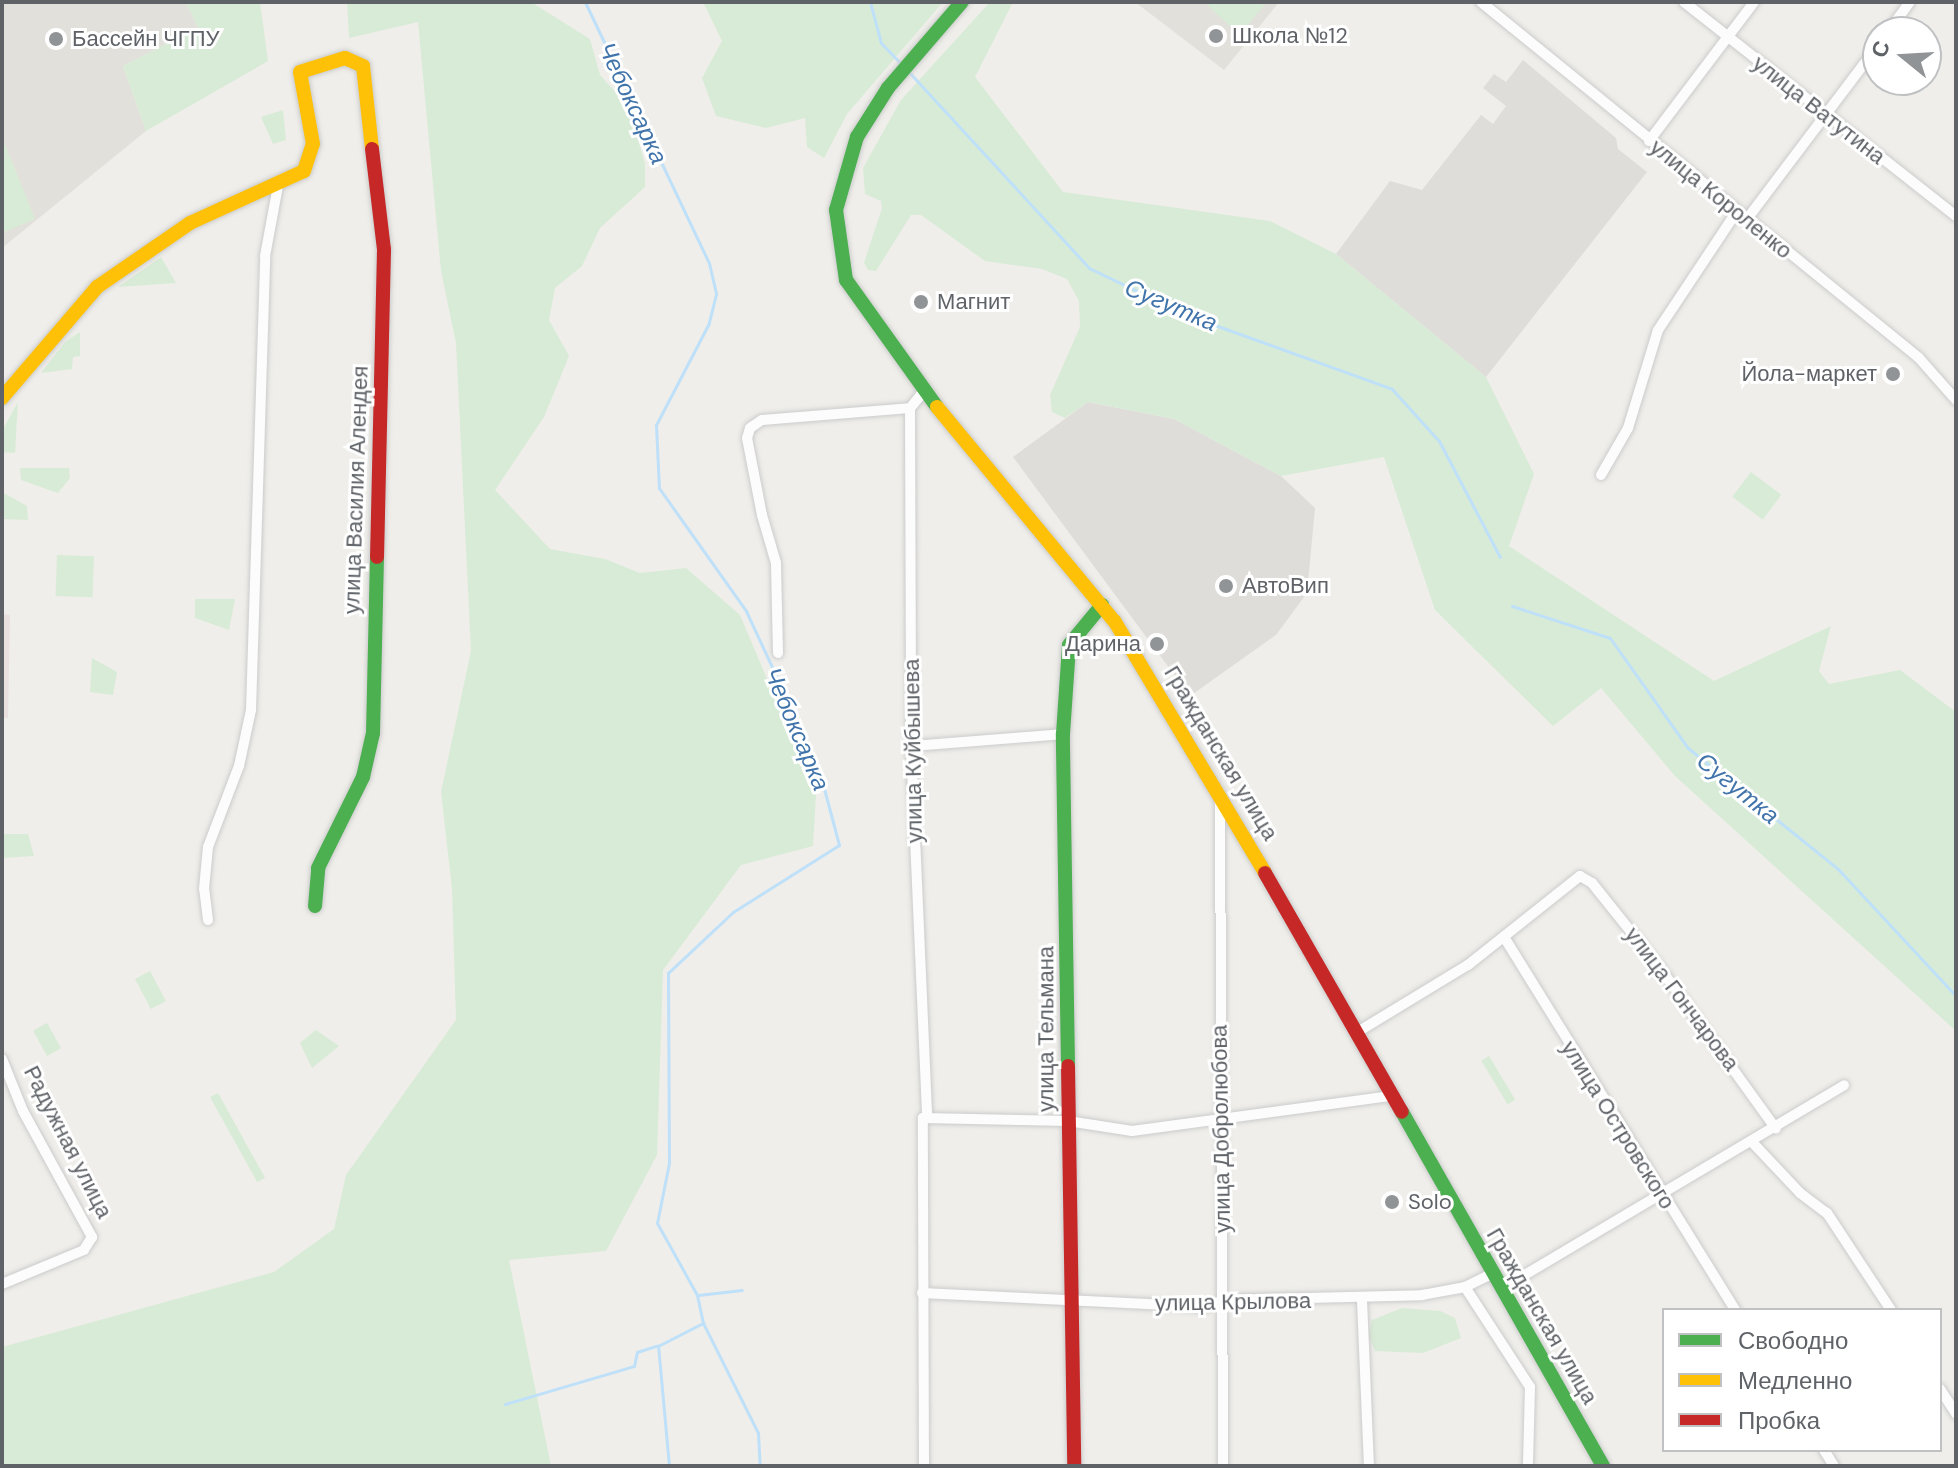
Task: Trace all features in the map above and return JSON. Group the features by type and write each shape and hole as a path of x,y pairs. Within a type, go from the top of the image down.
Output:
{"street":[{"name":"Гражданская улица","path":"962,2 888,88 847,163 836,210 839,257 868,316 924,391 1102,605 1220,793 1603,1466"},
{"name":"улица Короленко","path":"1481,2 1919,358 1956,400"},
{"name":"улица Ватутина","path":"1684,2 1956,216"},
{"path":"1649,141 1754,2"},
{"name":"улица Василия Алендея","path":"278,186 297,177 311,158 300,72 345,58 363,66 368,76 384,250 373,733 363,777 318,868 315,906"},
{"path":"1747,219 1862,67"},
{"path":"2,398 97,287 190,223 278,186"},
{"path":"208,920 208,847 239,766 251,710 265,256 278,186"},
{"path":"1601,475 1628,428 1658,330 1737,211"},
{"path":"778,653 776,563 747,438 750,428 762,420 910,408 924,391"},
{"name":"улица Куйбышева","path":"910,408 911,746 925,1117 922,1293 924,1466"},
{"name":"улица Тельмана","path":"1074,1466 1063,734 1069,645 1102,605"},
{"path":"911,746 1063,734"},
{"name":"улица Добролюбова","path":"1220,793 1218,1001 1226,1119 1223,1466"},
{"name":"улица Гончарова","path":"1504,937 1580,876 1660,968 1776,1129"},
{"path":"1356,1033 1468,965 1504,937"},
{"name":"улица Островского","path":"1504,937 1734,1308"},
{"name":"Радужная улица","path":"2,1059 23,1111 92,1237 84,1250 2,1284"},
{"path":"1501,1289 1663,1197 1844,1085"},
{"path":"925,1117 1068,1121 1132,1131 1390,1096"},
{"path":"1752,1142 1800,1193 1827,1213 1890,1308"},
{"name":"улица Крылова","path":"922,1293 1204,1307 1224,1300 1362,1300 1465,1287 1492,1274"},
{"path":"1465,1287 1530,1387 1528,1466"},
{"path":"1362,1300 1369,1466"},
{"path":"1942,1392 1956,1414"}],"shaded area":[{"path":"2,2 186,2 198,28 123,66 146,131 2,248"},
{"name":"Школа №12","path":"1135,2 1279,2 1224,70"},
{"path":"1523,60 1616,138 1618,149 1647,172 1486,377 1336,254 1390,181 1422,190 1481,115 1493,124 1506,106 1483,88 1494,74 1506,82"},
{"path":"1088,402 1174,419 1281,476 1315,508 1307,593 1276,635 1190,696 1013,457"},
{"path":"2,614 10,615 8,718 2,718"}],"green space":[{"path":"186,2 260,2 268,61 146,131 123,66 198,28"},
{"path":"347,2 531,2 590,39 600,75 629,107 645,164 645,187 600,228 582,266 555,288 549,320 569,356 544,417 495,490 550,549 605,559 640,573 686,568 740,615 816,795 813,846 741,865 663,970 657,1155 606,1251 509,1260 551,1466 2,1466 2,1347 274,1272 334,1229 346,1175 456,1020 452,889 441,792 471,651 456,343 441,271 418,22 349,38"},
{"path":"703,2 943,2 847,114 824,158 807,147 805,118 766,128 716,116 702,78 722,41"},
{"path":"990,2 1013,2 975,77 1063,192 1270,221 1336,254 1486,377 1534,474 1509,546 1714,681 1831,626 1819,671 1829,684 1900,670 1956,712 1956,1031 1675,776 1601,688 1553,726 1435,610 1384,457 1281,476 1174,419 1088,402 1065,418 1052,412 1050,395 1080,327 1079,301 1067,279 1042,269 985,261 921,215 911,215 876,271 868,270 864,263 882,208 881,201 865,194 863,168 901,100"},
{"path":"1204,2 1267,2 1244,29 1233,29"},
{"path":"283,110 286,140 273,144 261,117"},
{"path":"2,137 35,219 2,233"},
{"path":"161,257 176,283 118,287"},
{"path":"80,332 80,356 73,357 72,369 41,373 65,342"},
{"path":"18,402 15,453 2,452 2,431"},
{"path":"20,468 69,468 70,478 58,493 21,480"},
{"path":"1751,472 1781,495 1763,520 1732,497"},
{"path":"2,492 27,506 28,520 2,519"},
{"path":"57,555 94,556 93,597 56,596"},
{"path":"195,599 235,599 229,630 195,618"},
{"path":"92,658 117,672 113,695 90,692"},
{"path":"2,834 28,834 34,856 2,858"},
{"path":"150,971 166,1001 151,1009 135,979"},
{"path":"47,1023 61,1048 47,1056 33,1031"},
{"path":"316,1030 339,1046 312,1068 300,1043"},
{"path":"1489,1056 1515,1100 1508,1104 1481,1061"},
{"path":"218,1093 265,1178 257,1182 210,1097"},
{"path":"1402,1308 1440,1311 1455,1318 1461,1338 1423,1353 1375,1351 1368,1334 1372,1320"}],"waterway":[{"name":"Чебоксарка","path":"585,2 709,263 716,294 708,325 656,425 659,488 746,611 818,766 839,845 733,912 668,973 669,1163 657,1223 697,1295 703,1323 758,1433 760,1466"},
{"name":"Сугутка","path":"870,2 881,43 903,66"},
{"name":"Сугутка","path":"908,71 1089,268 1187,315 1392,389 1439,441 1500,557"},
{"name":"Сугутка","path":"1512,606 1610,638 1688,748 1838,869 1956,996"},
{"path":"698,1295 742,1290"},
{"path":"669,1466 658,1346 703,1323"},
{"path":"505,1404 634,1366 637,1352 656,1346"}],"traffic: fast":[{"path":"937,407 846,280 836,210 857,137 888,88 962,2"},
{"path":"315,906 318,868 363,777 373,733 377,557"},
{"path":"1068,1066 1063,734 1069,645 1102,605"},
{"path":"1402,1112 1603,1466"}],"traffic: slow":[{"path":"2,398 97,287 190,223 304,171 313,144 300,72 345,58 363,66 372,149"},
{"path":"937,407 1115,622 1265,873"}],"traffic: jam":[{"path":"372,149 384,250 377,557"},
{"path":"1265,873 1402,1112"},
{"path":"1068,1066 1074,1466"}],"place":[{"name":"Школа №12","path":"1216,36"},
{"name":"Бассейн ЧГПУ","path":"56,39"},
{"name":"Магнит","path":"921,302"},
{"name":"Йола-маркет","path":"1893,374"},
{"name":"АвтоВип","path":"1226,586"},
{"name":"Дарина","path":"1157,644"},
{"name":"Solo","path":"1392,1202"}]}
